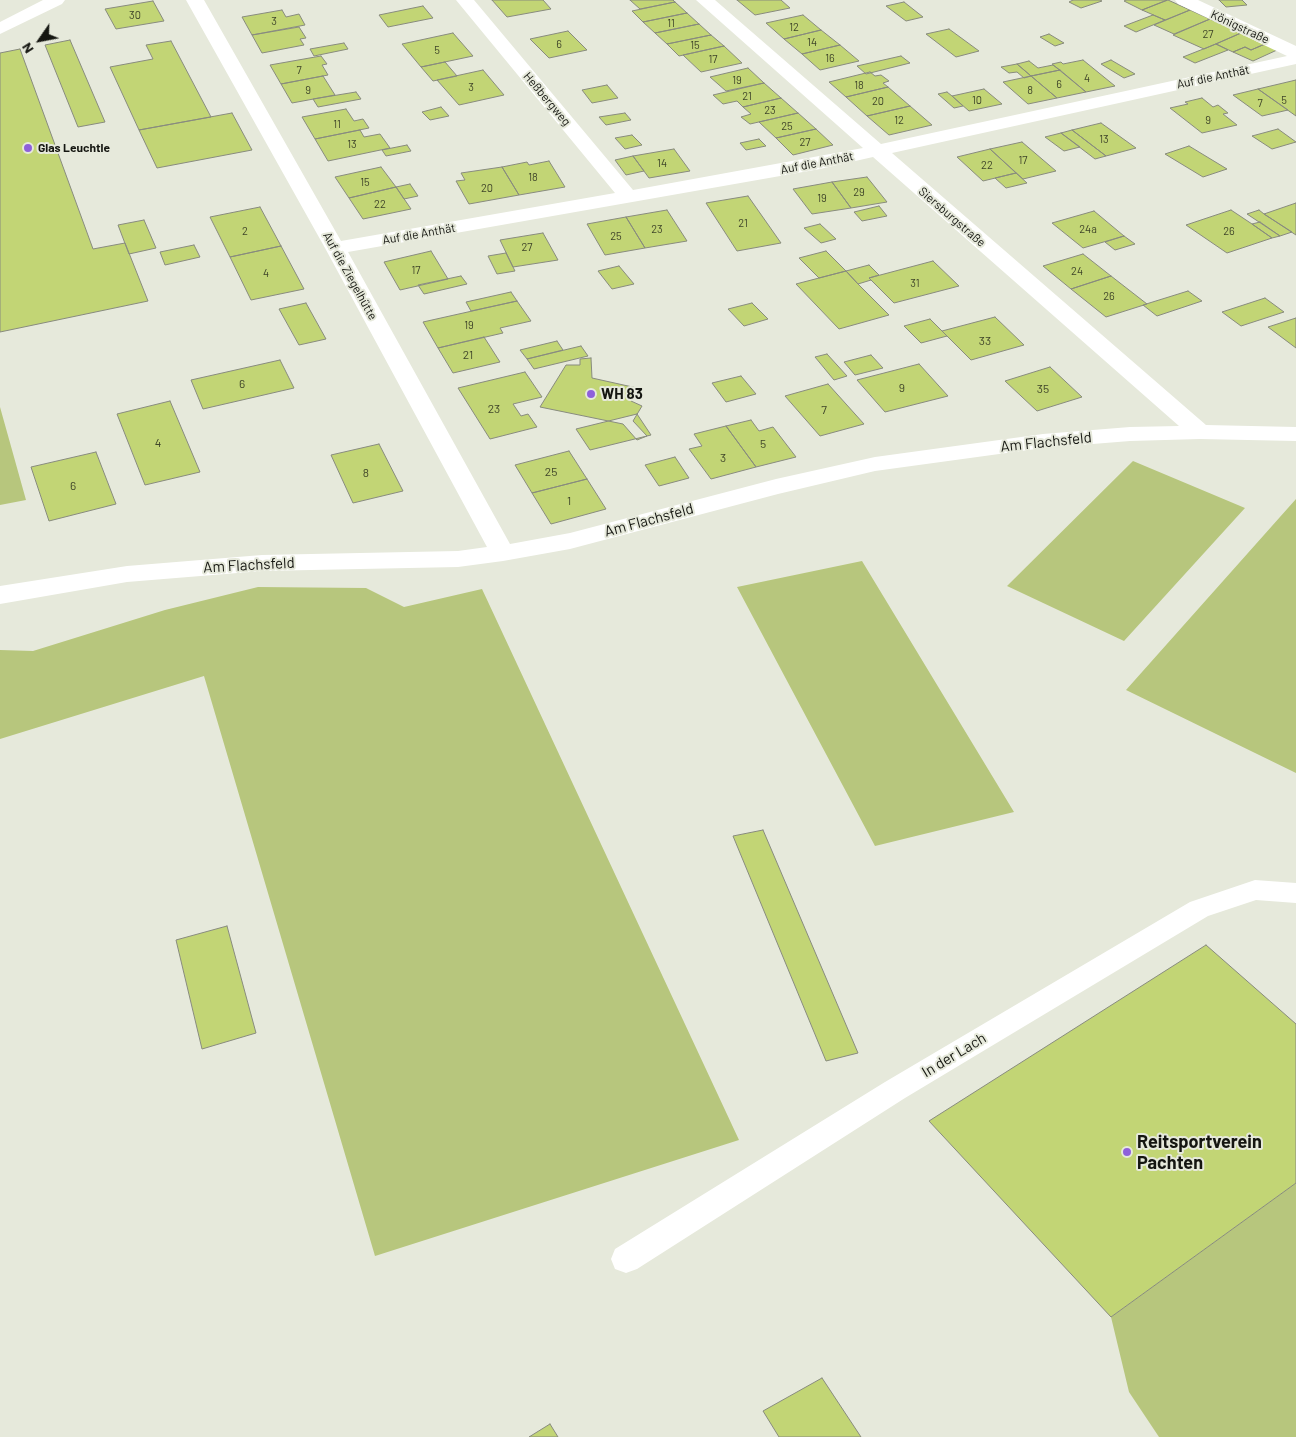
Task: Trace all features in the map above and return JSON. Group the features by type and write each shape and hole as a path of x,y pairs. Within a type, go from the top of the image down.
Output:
{"street":[{"path":"0,29 56,0"},
{"name":"Auf die Ziegelhütte","path":"195,0 335,248 503,553"},
{"name":"Heßbergweg","path":"465,0 629,197"},
{"name":"Siersburgstraße","path":"705,0 876,152 1200,432"},
{"name":"Königstraße","path":"1184,0 1296,53"},
{"name":"Auf die Anthät","path":"335,248 876,152 1296,59"},
{"name":"Am Flachsfeld","path":"0,595 127,574 252,564 458,559 503,553 570,541 776,487 875,464 1043,441 1130,434 1200,432 1296,434"}],"lane":[{"name":"In der Lach","path":"626,1259 904,1085 1199,909 1256,890 1296,893"}],"green space":[{"path":"0,407 26,500 0,505"},
{"path":"1133,461 1245,508 1124,641 1007,586"},
{"path":"1296,499 1296,773 1126,690"},
{"path":"862,561 1014,812 875,846 737,587"},
{"path":"258,587 366,588 404,607 482,589 739,1140 375,1256 204,676 0,739 0,650 33,651 165,610"},
{"path":"1296,1183 1296,1437 1159,1437 1129,1392 1111,1317"}],"building":[{"path":"492,0 543,0 551,9 507,17"},
{"path":"630,0 673,0 675,2 640,9"},
{"path":"737,0 781,0 790,8 755,15"},
{"path":"1073,0 1102,1 1081,8 1069,2"},
{"path":"1167,0 1142,10 1124,1"},
{"path":"1168,0 1190,10 1165,20 1142,10"},
{"path":"1219,0 1242,0 1247,5 1226,7"},
{"path":"153,1 164,21 116,29 105,9"},
{"path":"675,2 687,13 643,22 632,11"},
{"path":"904,2 923,17 906,21 886,6"},
{"path":"423,6 433,18 388,27 379,15"},
{"path":"282,10 286,17 299,14 305,25 252,35 242,17"},
{"path":"1190,10 1210,19 1174,34 1154,25"},
{"path":"687,13 699,24 655,33 643,22"},
{"path":"803,15 821,30 784,39 766,23"},
{"path":"1153,15 1165,20 1136,32 1124,26"},
{"path":"1210,19 1241,33 1204,49 1173,35"},
{"path":"699,24 711,35 667,44 655,33"},
{"path":"299,27 306,38 300,39 304,45 262,53 252,35"},
{"path":"949,29 979,51 956,57 926,34"},
{"path":"821,30 840,45 802,54 784,39"},
{"path":"568,31 587,50 549,58 530,39"},
{"path":"453,33 473,56 421,67 402,44"},
{"path":"1241,33 1265,44 1251,50 1245,47 1233,52 1216,44"},
{"path":"1049,34 1064,43 1055,46 1040,37"},
{"path":"711,35 724,46 679,56 667,44"},
{"path":"70,40 105,122 78,127 45,45"},
{"path":"171,41 211,117 139,130 110,67 153,59 146,45"},
{"path":"344,43 348,49 314,56 310,49"},
{"path":"1216,44 1228,50 1195,63 1183,57"},
{"path":"1265,44 1277,50 1253,61 1233,52 1245,47 1251,50"},
{"path":"840,45 859,61 820,70 802,54"},
{"path":"724,46 742,63 701,72 683,55"},
{"name":"Glas Leuchtle","path":"20,49 93,249 125,243 148,301 0,332 0,53"},
{"path":"321,56 327,64 322,65 328,75 281,84 270,65"},
{"path":"901,56 910,63 866,74 857,66"},
{"path":"1083,60 1115,86 1086,92 1052,64"},
{"path":"1111,60 1135,74 1124,78 1101,64"},
{"path":"1029,61 1038,68 1053,65 1060,70 1031,76 1017,64"},
{"path":"445,62 457,76 433,81 421,67"},
{"path":"1017,64 1031,76 1024,78 1017,72 1009,73 1001,67"},
{"path":"748,68 764,83 726,91 710,77"},
{"path":"483,70 504,95 459,105 437,80"},
{"path":"1060,70 1086,92 1057,98 1031,76"},
{"path":"870,72 875,76 881,75 889,81 883,83 888,87 846,97 829,82"},
{"path":"323,76 335,95 292,103 281,84"},
{"path":"1031,76 1057,98 1028,104 1003,82"},
{"path":"1296,80 1296,116 1258,89"},
{"path":"764,83 781,98 743,107 737,101 723,104 713,95"},
{"path":"607,85 618,98 592,103 582,90"},
{"path":"888,87 910,106 867,116 846,97"},
{"path":"984,89 1002,104 969,111 952,96"},
{"path":"1258,89 1288,110 1262,116 1233,95"},
{"path":"356,92 361,99 318,107 313,99"},
{"path":"947,92 963,106 954,108 938,94"},
{"path":"781,98 798,113 750,124 741,117 751,114 743,107"},
{"path":"1202,98 1213,107 1218,105 1228,113 1223,114 1237,125 1202,133 1170,108 1188,104 1185,102"},
{"path":"910,106 932,125 889,135 867,116"},
{"path":"441,107 449,116 430,120 422,112"},
{"path":"346,109 354,121 363,119 369,128 315,139 302,117"},
{"path":"232,113 252,150 157,168 139,130"},
{"path":"625,113 631,120 606,125 599,117"},
{"path":"798,113 816,129 776,138 759,122"},
{"path":"1101,123 1136,148 1106,156 1072,130"},
{"path":"816,129 833,145 793,155 776,138"},
{"path":"1278,129 1296,142 1272,149 1252,136"},
{"path":"360,130 364,137 380,134 390,148 328,161 315,139"},
{"path":"1072,130 1106,156 1095,159 1061,133"},
{"path":"1061,133 1080,147 1064,151 1045,137"},
{"path":"632,135 642,145 625,149 615,138"},
{"path":"759,139 766,146 746,150 740,143"},
{"path":"1022,142 1056,171 1023,179 990,149"},
{"path":"407,145 411,151 386,156 382,150"},
{"path":"1189,146 1227,169 1203,177 1165,154"},
{"path":"674,149 690,171 649,178 633,156"},
{"path":"990,149 1016,173 983,181 957,157"},
{"path":"633,156 644,171 626,175 615,160"},
{"path":"549,161 565,187 519,195 502,167 527,162 529,165"},
{"path":"381,167 396,187 349,198 335,177"},
{"path":"502,167 519,195 469,204 456,181 465,180 461,173"},
{"path":"1016,173 1027,183 1006,188 995,178"},
{"path":"867,177 887,202 851,208 832,182"},
{"path":"832,182 851,208 812,214 793,189"},
{"path":"410,184 418,196 404,199 396,187"},
{"path":"396,187 411,209 363,219 349,198"},
{"path":"748,196 781,243 737,251 706,203"},
{"path":"1296,203 1296,235 1264,214"},
{"path":"879,206 887,216 862,221 854,212"},
{"path":"260,207 281,246 230,257 210,217"},
{"path":"667,210 687,241 645,248 626,217"},
{"path":"1231,210 1272,238 1227,253 1186,225"},
{"path":"1259,210 1292,232 1280,236 1247,214"},
{"path":"1094,211 1124,236 1083,248 1052,223"},
{"path":"626,217 645,248 605,255 587,224"},
{"path":"144,220 156,248 129,254 118,225"},
{"path":"1260,222 1280,236 1272,238 1252,224"},
{"path":"820,224 836,239 821,243 804,228"},
{"path":"543,233 558,260 513,267 500,240"},
{"path":"1124,236 1135,244 1115,250 1105,242"},
{"path":"194,245 200,257 165,265 160,252"},
{"path":"281,246 304,289 251,300 230,257"},
{"path":"431,251 448,279 400,290 384,262"},
{"path":"826,251 846,271 819,278 799,258"},
{"path":"506,253 515,271 497,274 488,256"},
{"path":"1083,254 1111,276 1071,289 1043,266"},
{"path":"933,261 959,286 894,303 869,278"},
{"path":"869,265 879,275 858,284 846,271"},
{"path":"619,266 634,284 612,289 598,271"},
{"path":"846,271 889,315 839,329 796,284"},
{"path":"461,276 467,284 424,294 418,285"},
{"path":"1111,276 1147,304 1106,317 1071,289"},
{"path":"1188,291 1202,301 1157,316 1143,305"},
{"path":"511,292 517,301 471,311 466,302"},
{"path":"1265,298 1284,312 1241,326 1222,312"},
{"path":"517,301 531,321 500,328 503,333 438,348 423,322"},
{"path":"306,303 326,339 299,345 279,309"},
{"path":"752,303 768,319 744,326 728,309"},
{"path":"995,317 1024,345 971,360 942,331"},
{"path":"1296,318 1296,348 1268,327"},
{"path":"930,319 947,336 921,343 904,326"},
{"path":"484,337 500,362 453,373 438,348"},
{"path":"557,341 563,350 527,359 520,350"},
{"path":"581,346 588,356 534,369 527,359"},
{"path":"827,354 847,376 834,380 815,357"},
{"path":"871,355 883,368 855,375 844,362"},
{"name":"WH 83","path":"591,358 592,378 637,388 631,401 642,406 633,421 647,436 637,440 623,424 540,407 566,365 580,365 580,359"},
{"path":"280,360 294,388 203,409 191,380"},
{"path":"919,364 948,396 885,412 857,380"},
{"path":"1050,367 1082,397 1037,411 1005,381"},
{"path":"525,372 542,397 513,404 521,416 528,414 537,427 490,439 458,388"},
{"path":"741,376 756,394 726,402 712,383"},
{"path":"828,384 864,424 820,436 785,396"},
{"path":"170,401 200,472 145,485 117,414"},
{"path":"637,414 651,435 590,450 576,429"},
{"path":"751,420 759,431 773,427 796,457 756,467 726,426"},
{"path":"726,426 756,467 711,479 689,449 702,446 694,434"},
{"path":"379,444 403,491 353,503 331,455"},
{"path":"569,451 587,479 532,493 515,465"},
{"path":"96,452 116,504 49,521 31,467"},
{"path":"675,457 689,478 659,486 645,465"},
{"path":"587,479 606,509 551,524 532,493"},
{"path":"763,830 858,1053 826,1061 733,836"},
{"path":"227,926 256,1033 202,1049 176,940"},
{"name":"Reitsportverein Pachten","path":"1206,945 1296,1024 1296,1183 1111,1317 929,1121"},
{"path":"822,1378 861,1437 779,1437 763,1411"},
{"path":"550,1424 558,1437 529,1437"}],"place":[{"name":"Glas Leuchtle","path":"28,148"},
{"name":"WH 83","path":"591,394"},
{"name":"Reitsportverein Pachten","path":"1127,1152"}]}
